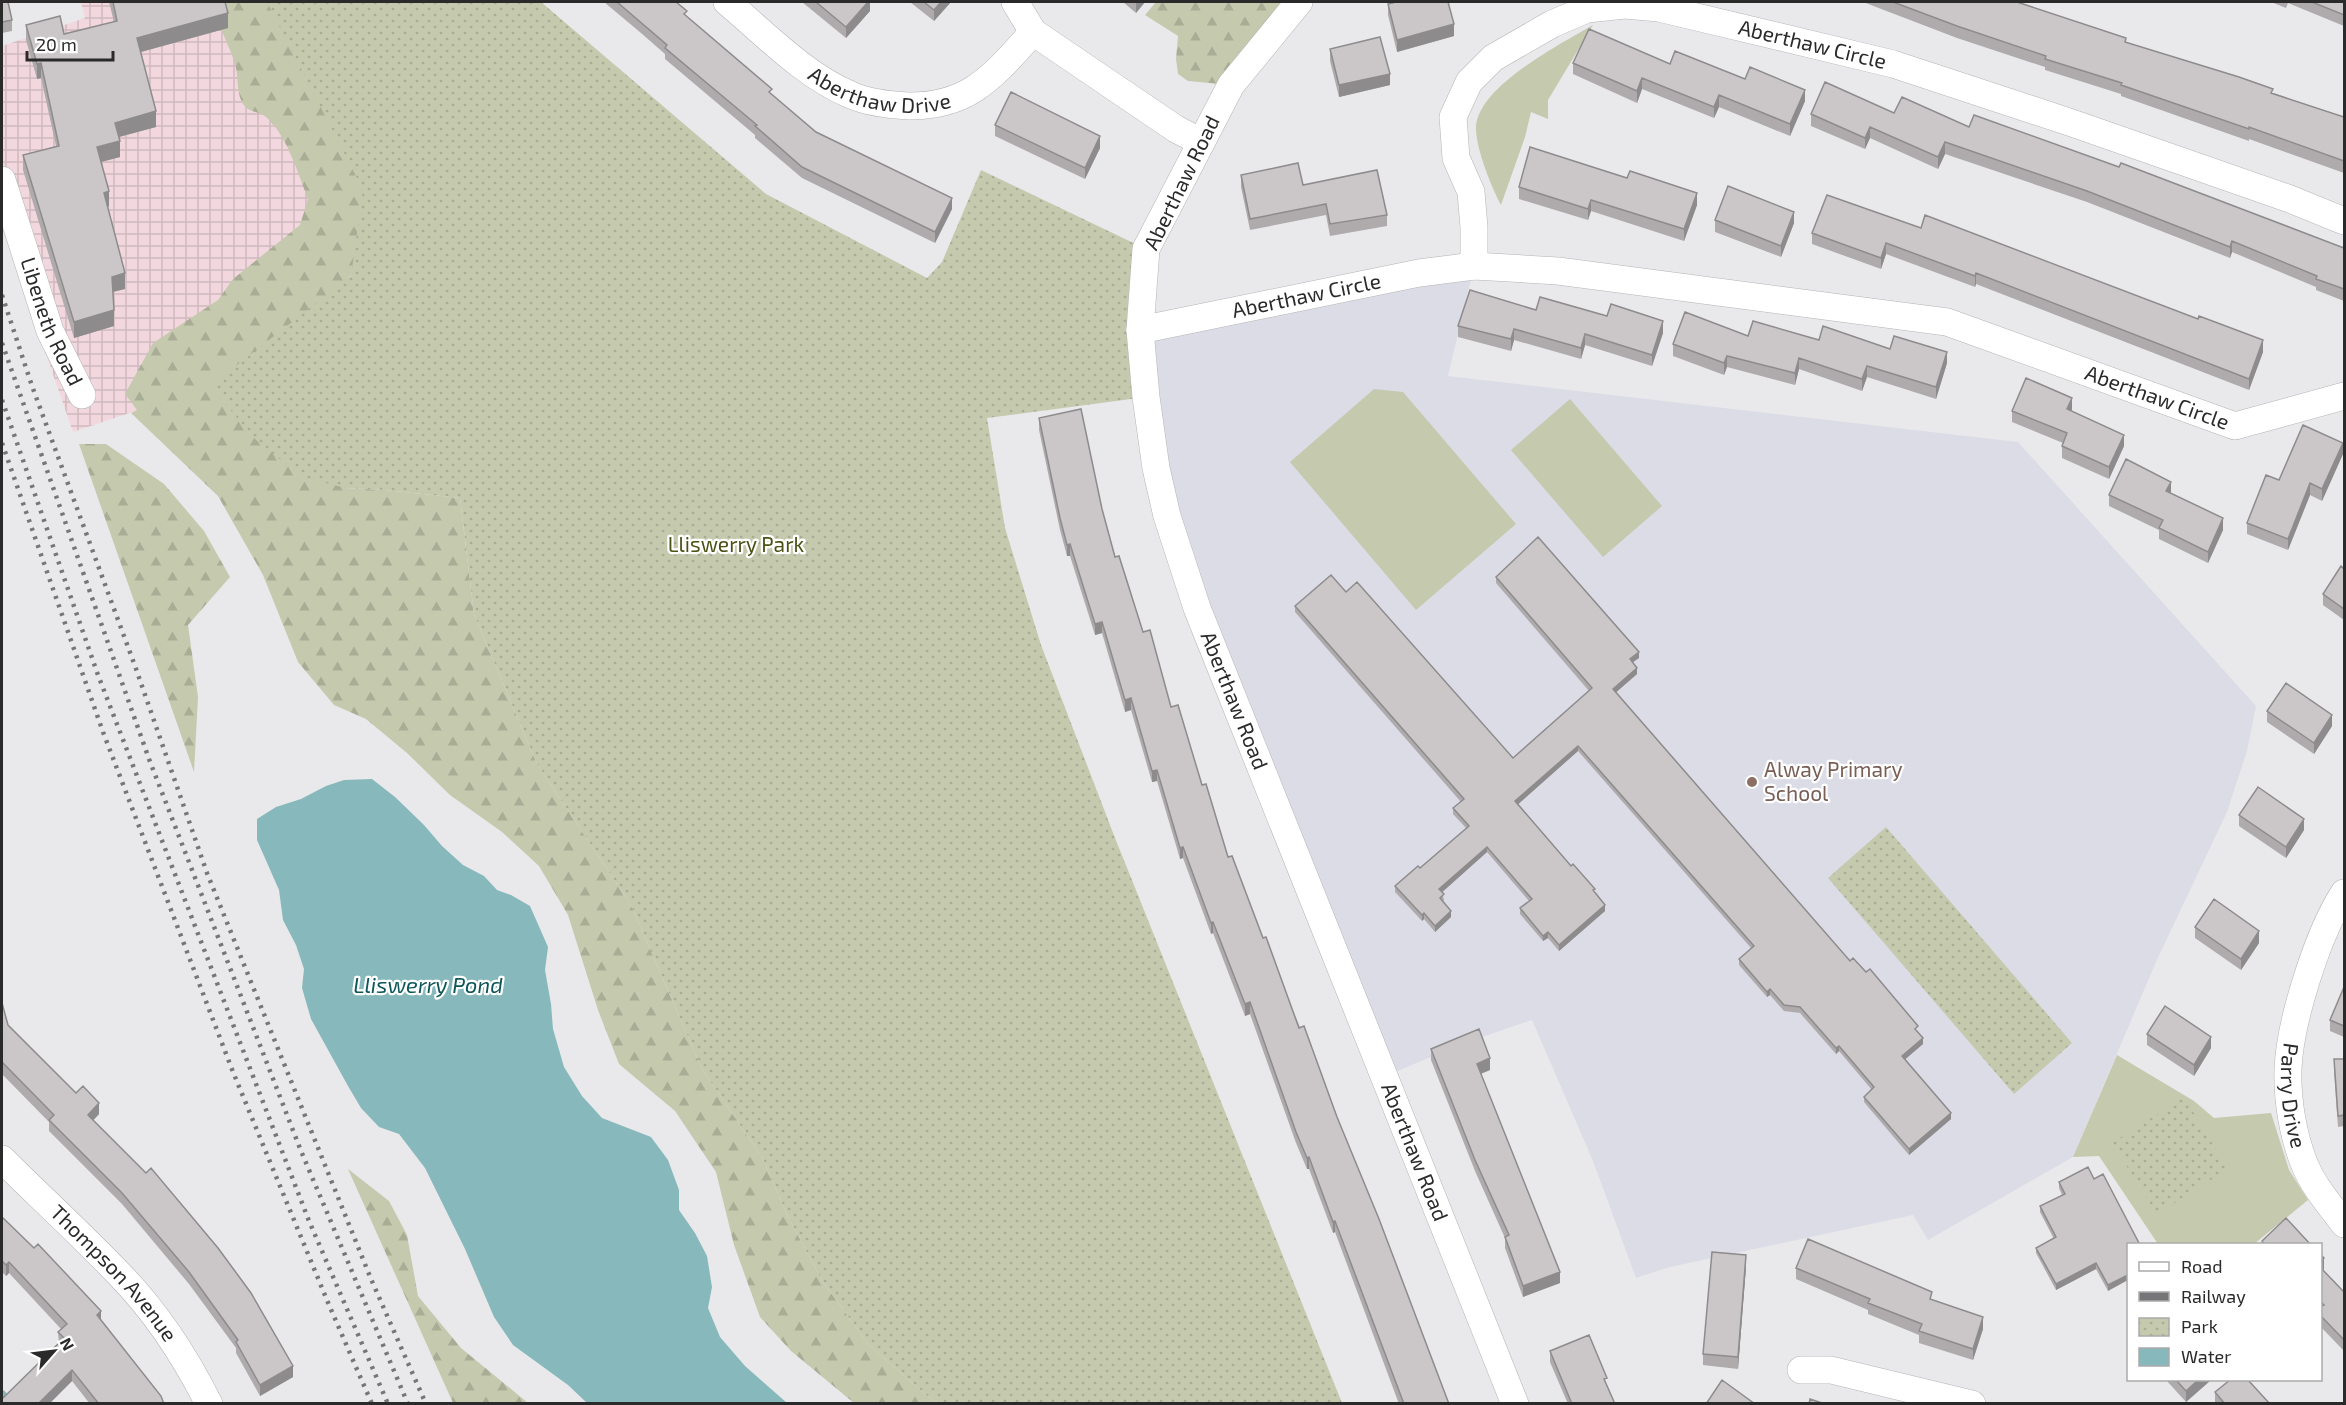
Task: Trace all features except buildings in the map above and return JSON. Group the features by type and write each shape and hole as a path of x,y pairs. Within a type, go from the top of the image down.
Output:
{"street":[{"name":"Aberthaw Drive","path":"727,2 816,76 851,96 887,105 925,106 951,101 974,89 1006,62 1033,32"},
{"path":"1015,2 1033,32 1176,129 1201,142"},
{"name":"Aberthaw Road","path":"1299,2 1239,73 1146,249 1140,330 1156,468 1167,516 1197,608 1515,1404"},
{"name":"Aberthaw Circle","path":"1474,266 1471,192 1456,158 1453,117 1469,82 1492,58 1552,24 1587,9 1625,5 1659,8 1893,64 2136,146 2344,221"},
{"name":"Libeneth Road","path":"2,180 50,331 82,395"},
{"name":"Aberthaw Circle","path":"1140,330 1419,273 1474,266 1558,271 1947,322 2235,426 2344,396"},
{"name":"Parry Drive","path":"2344,893 2323,934 2308,974 2292,1041 2288,1069 2291,1112 2295,1136 2304,1165 2344,1224"},
{"name":"Thompson Avenue","path":"2,1159 128,1283 169,1337 195,1376 209,1404"},
{"path":"1801,1370 1831,1370 1896,1395 1972,1404"}],"shaded area":[{"path":"81,2 267,2 363,190 351,276 210,386 73,432 2,227 2,46 85,18"},
{"name":"Alway Primary School","path":"1474,266 1448,376 2018,442 2256,706 2247,751 2227,812 2156,962 2073,1157 1928,1240 1913,1215 1670,1267 1636,1278 1593,1161 1532,1020 1456,1046 1384,1077 1197,608 1146,397 1156,327"}],"green space":[{"path":"219,2 281,2 371,207 368,255 347,280 346,488 460,498 474,614 537,764 631,905 702,1069 763,1159 788,1217 823,1282 869,1345 926,1395 939,1403 854,1403 791,1351 760,1317 734,1245 716,1172 675,1111 619,1064 598,1010 568,915 539,866 502,832 450,795 407,753 366,719 334,705 298,662 263,575 218,496 131,413 137,410 125,394 153,343 218,300 233,279 300,225 308,199 280,134 266,117 248,109 241,100 234,60 219,19"},
{"name":"Lliswerry Park","path":"267,2 541,2 766,194 927,278 942,262 981,170 1146,249 1146,397 987,418 1005,528 1041,645 1115,838 1342,1403 939,1403 926,1395 869,1345 823,1282 788,1217 763,1159 702,1069 631,905 537,764 474,614 460,498 346,488 302,477 256,440 210,386 351,276 363,190"},
{"path":"1156,2 1299,2 1231,85 1188,81 1178,74 1176,59 1178,36 1145,15"},
{"path":"1593,25 1548,100 1548,119 1531,112 1525,137 1501,205 1479,148 1476,130 1479,114 1504,83 1541,55"},
{"path":"1374,389 1403,392 1516,524 1416,610 1290,462"},
{"path":"1570,399 1662,506 1603,557 1511,450"},
{"path":"79,444 106,444 164,484 204,531 230,577 188,625 198,697 194,772"},
{"path":"1886,827 2072,1043 2014,1094 1828,878"},
{"path":"2117,1055 2194,1101 2214,1118 2271,1113 2289,1170 2308,1200 2255,1243 2157,1243 2099,1156 2073,1157"},
{"path":"2184,1097 2228,1169 2157,1214 2112,1143"},
{"path":"348,1169 389,1201 407,1235 418,1296 461,1348 528,1403 453,1403"}],"water":[{"name":"Lliswerry Pond","path":"372,779 395,797 463,865 484,876 497,890 530,906 548,947 545,970 553,1029 564,1067 582,1096 602,1118 651,1137 668,1160 679,1190 679,1210 707,1256 712,1287 708,1308 720,1337 745,1366 787,1403 587,1403 568,1385 513,1345 494,1317 465,1249 425,1168 399,1134 379,1127 361,1108 311,1019 302,988 304,969 296,945 283,920 279,890 257,840 257,819 276,807 344,780"}],"waterway":[{"path":"2,1394 11,1404"}],"railway":[{"path":"2,295 32,386 135,666 207,873 371,1279 426,1404"},
{"path":"2,343 149,759 301,1151 408,1404"},
{"path":"2,400 98,675 309,1221 388,1404"},
{"path":"2,443 103,732 233,1072 372,1404"}],"place":[{"name":"Alway Primary School","path":"1752,782"}]}
